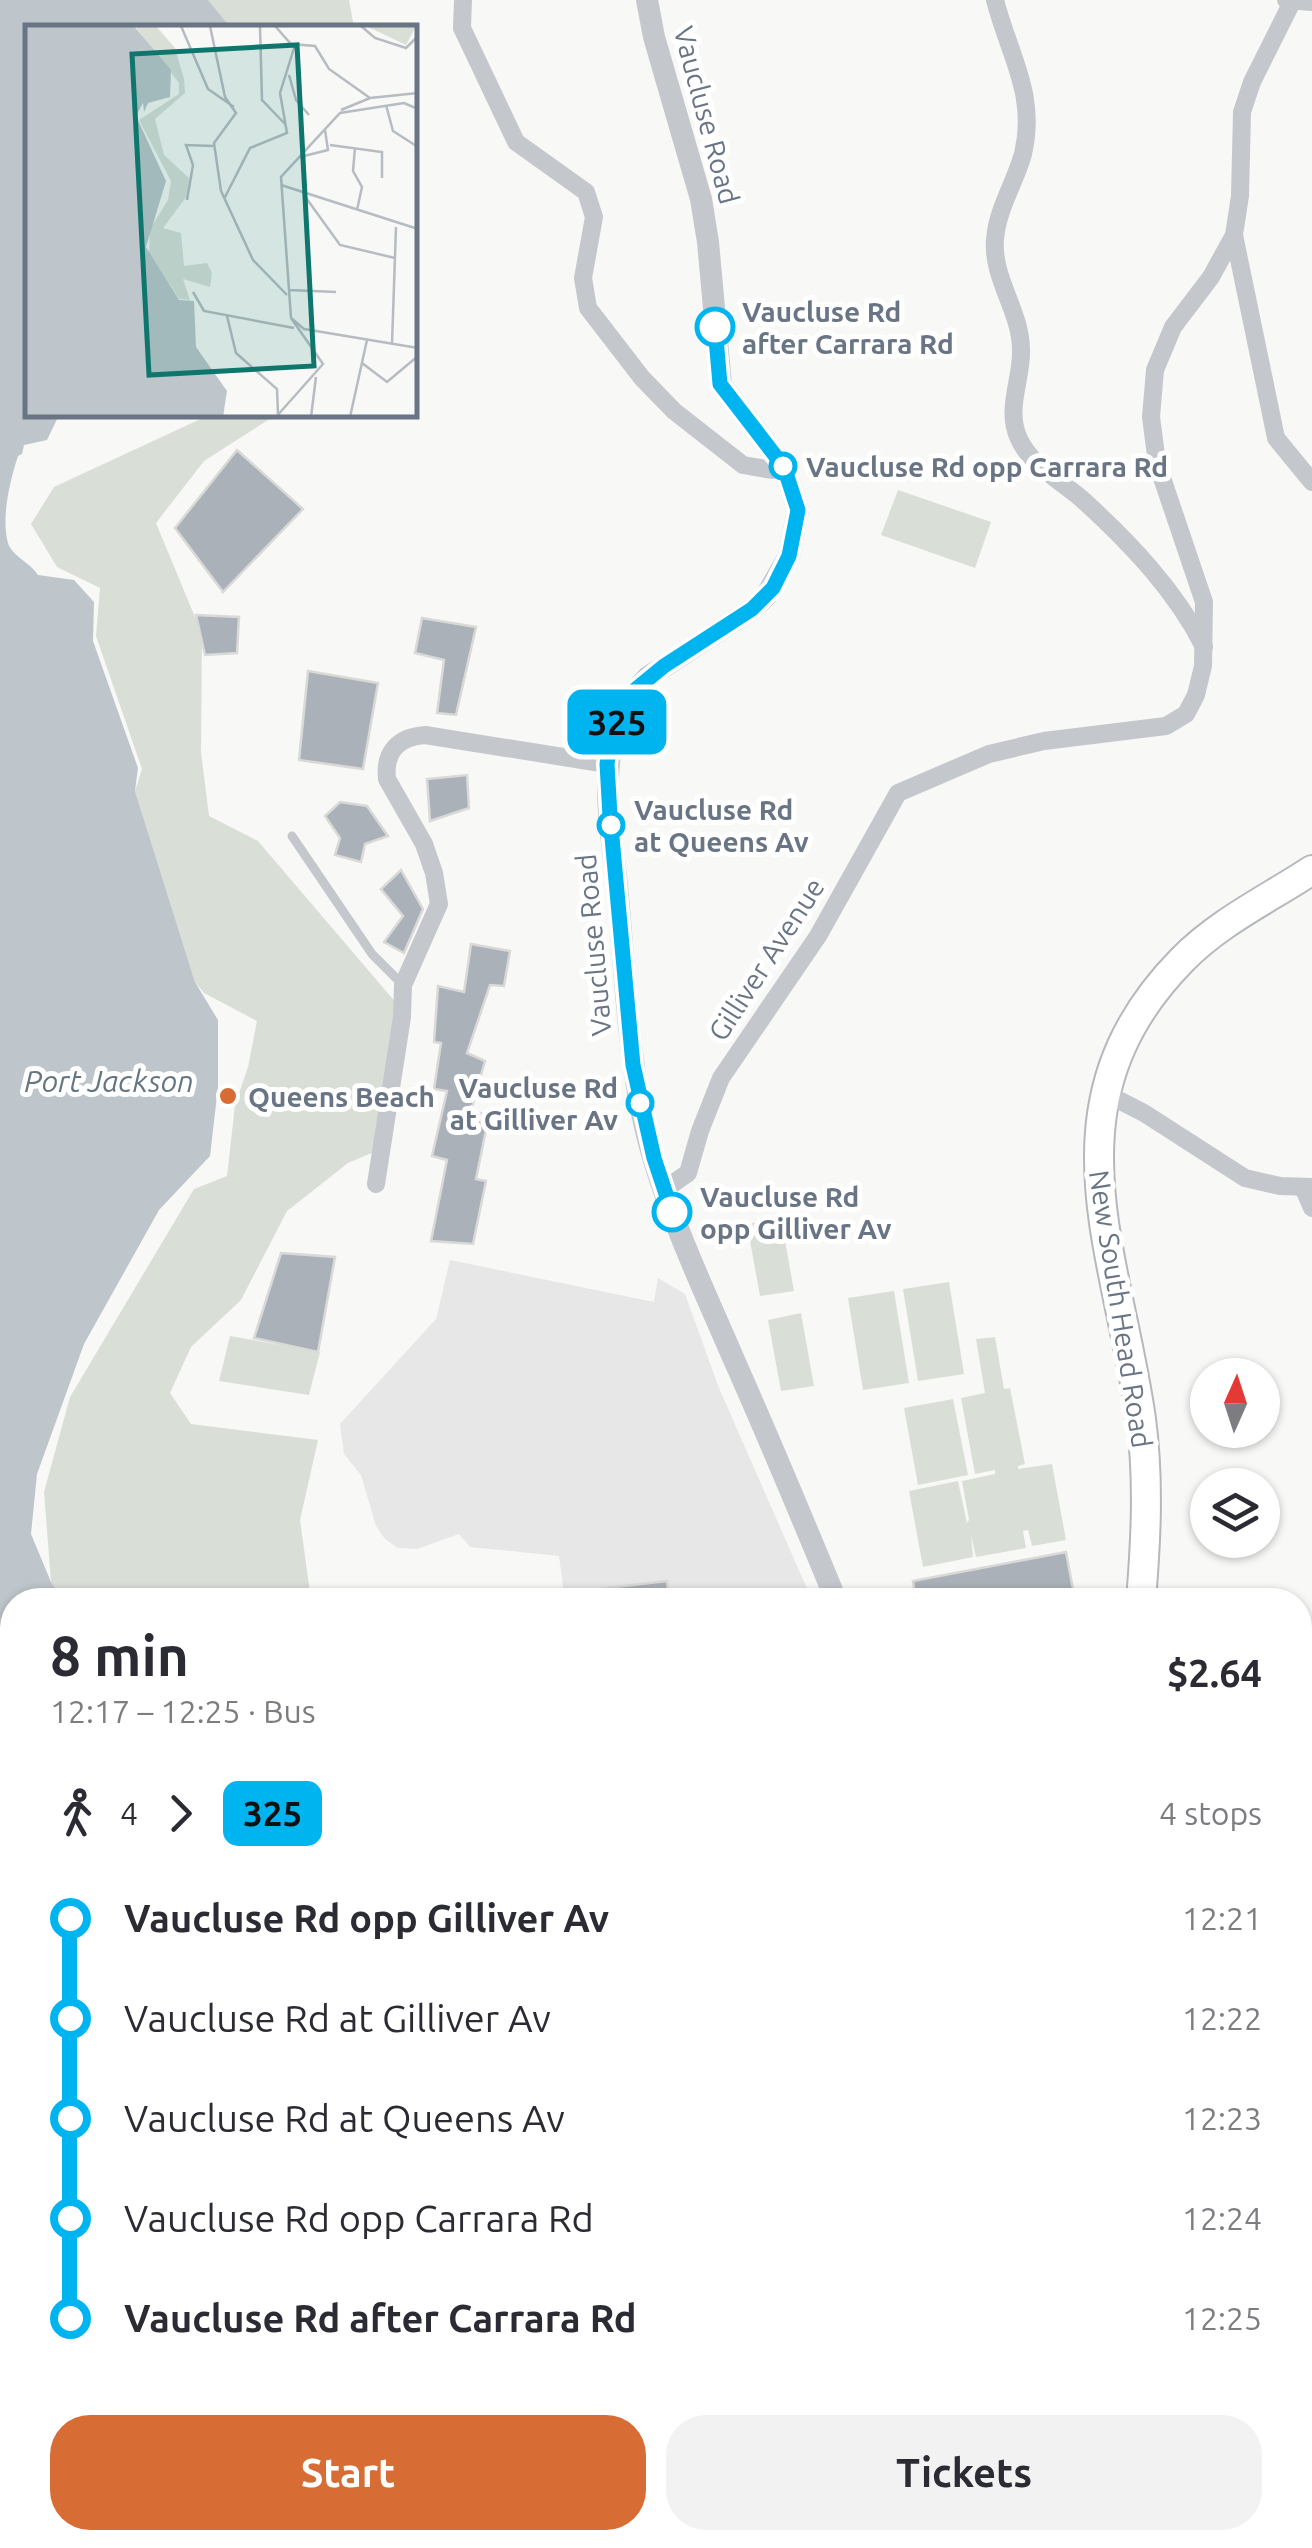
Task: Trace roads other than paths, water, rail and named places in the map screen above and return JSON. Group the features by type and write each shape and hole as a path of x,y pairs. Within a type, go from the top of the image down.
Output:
{"main road":[{"name":"New South Head Road","path":"1142,1588 1146,1518 1141,1423 1100,1210 1096,1160 1106,1093 1117,1058 1139,1015 1180,962 1222,926 1312,870"}],"street":[{"path":"462,0 462,28 516,142 586,192 594,218 583,278 588,308 642,378 689,423 743,464 772,470 784,467"},
{"name":"Vaucluse Road","path":"647,0 701,200 720,384 784,467 798,510 789,556 773,588 752,609 664,666 636,689 613,730 607,764 633,1065 645,1125 680,1236 831,1588"},
{"path":"995,0 1018,64 1027,120 1022,159 1004,200 995,240 995,259 1022,350 1013,404 1018,436 1036,463 1080,498 1144,561 1180,606 1204,647"},
{"path":"1289,1 1312,2"},
{"name":"Gilliver Avenue","path":"664,1189 688,1173 721,1078 818,936 898,793 989,754 1044,741 1177,722 1196,695 1201,682 1204,602 1157,464 1151,417 1154,370 1173,327 1217,267 1234,236 1240,196 1242,112 1289,1"},
{"path":"1234,236 1276,438 1312,482"},
{"path":"376,1184 402,1018 403,985 438,904 424,844 387,779 386,768 393,748 410,736 425,735 607,764"},
{"path":"1283,889 1312,890"},
{"path":"1106,1093 1245,1178 1308,1187 1312,1208"}],"lane":[{"path":"292,836 372,954 403,985"}],"water":[{"name":"Port Jackson","path":"0,0 208,0 228,25 25,25 25,418 58,418 47,440 24,445 18,456 7,501 6,536 12,550 38,575 74,580 94,602 93,641 138,768 135,791 195,982 218,1020 218,1087 210,1156 159,1210 84,1344 37,1474 31,1534 55,1588 0,1588"}],"place":[{"name":"Vaucluse Rd after Carrara Rd","path":"715,327"},
{"name":"Vaucluse Rd opp Carrara Rd","path":"783,466"},
{"name":"Vaucluse Rd at Queens Av","path":"611,825"},
{"name":"Queens Beach","path":"228,1096"},
{"name":"Vaucluse Rd at Gilliver Av","path":"640,1103"},
{"name":"Vaucluse Rd opp Gilliver Av","path":"672,1212"}]}
